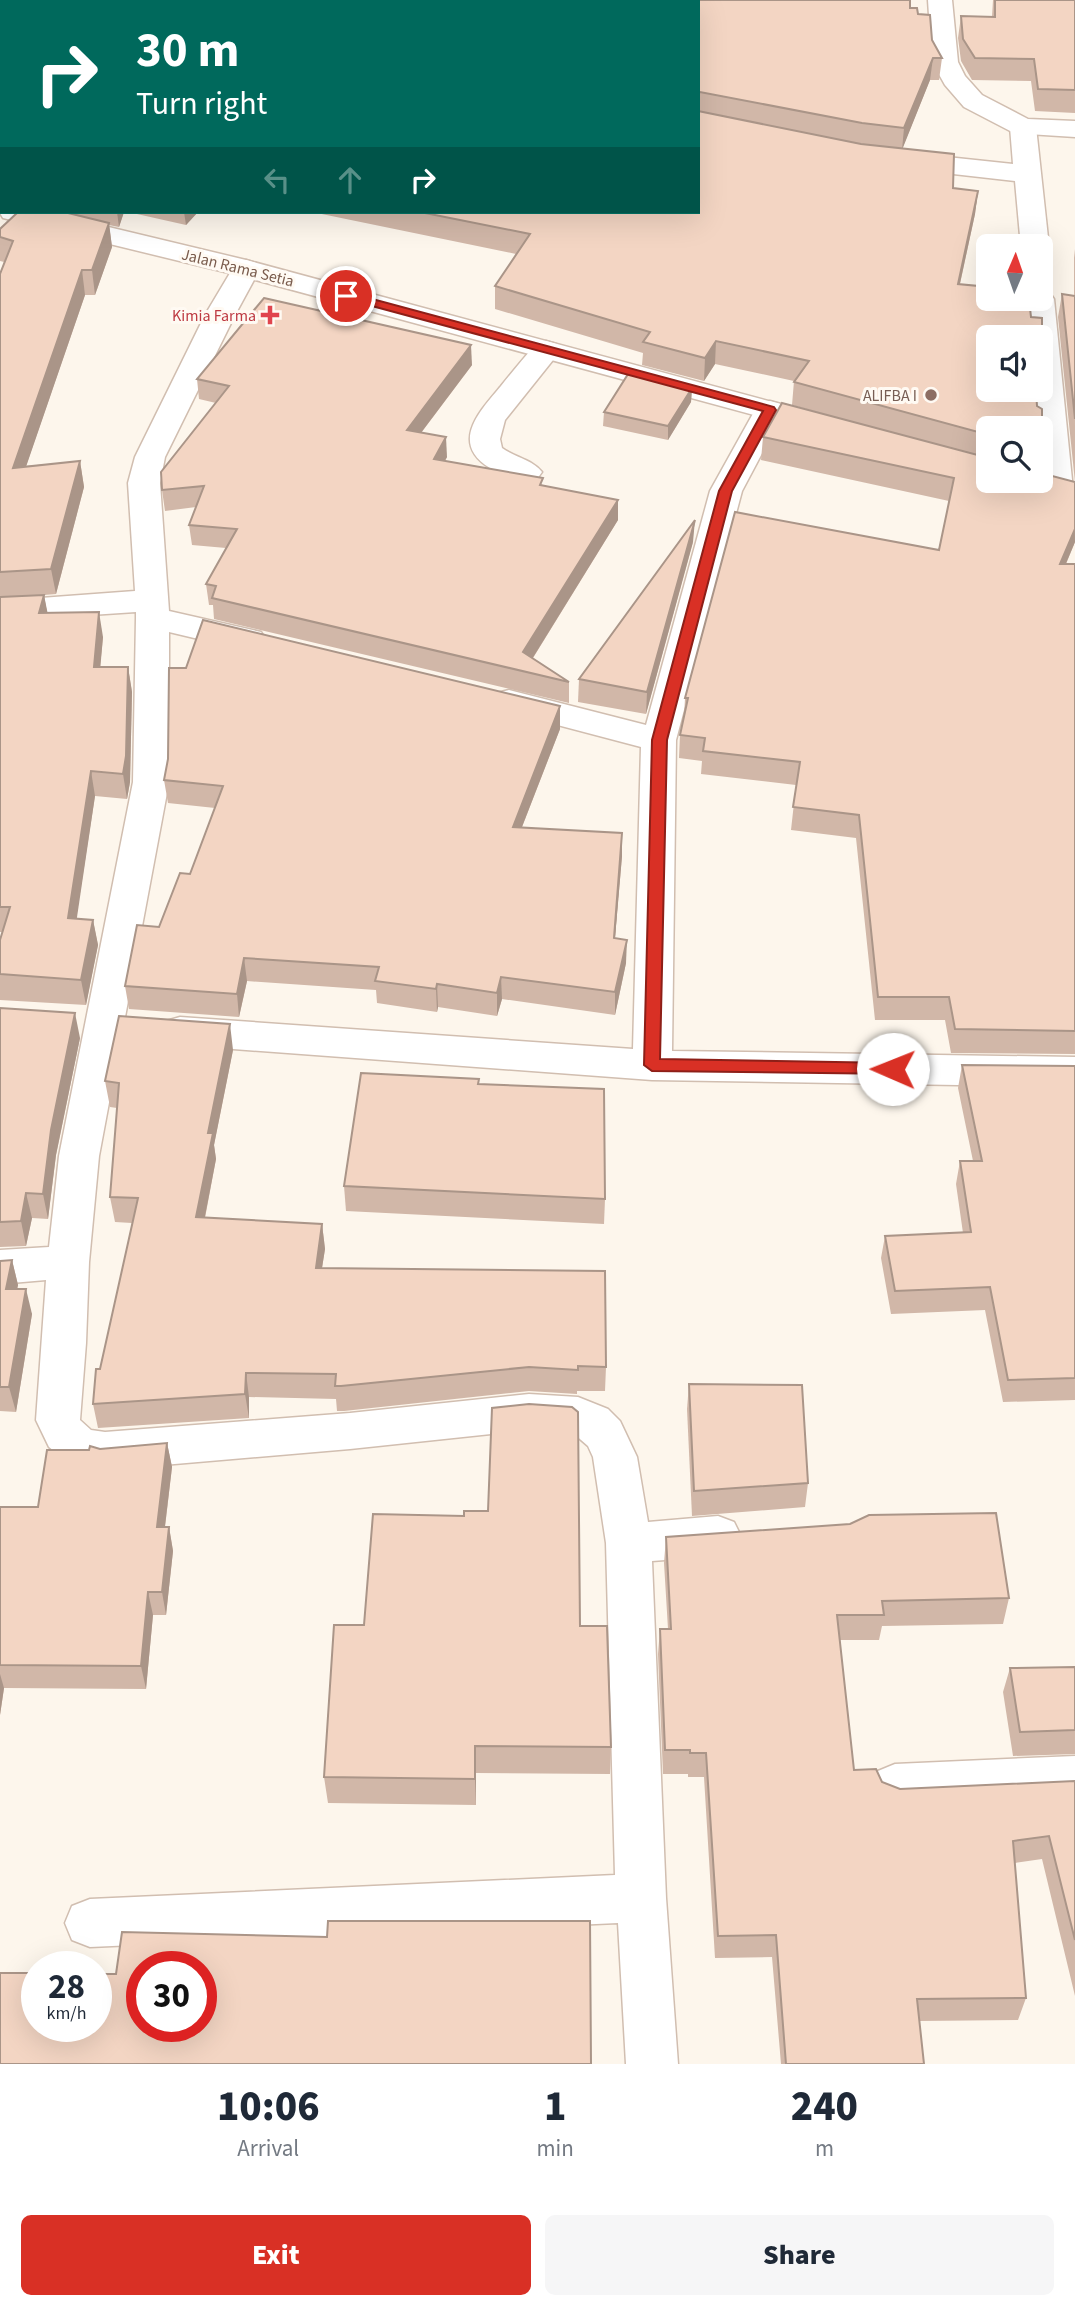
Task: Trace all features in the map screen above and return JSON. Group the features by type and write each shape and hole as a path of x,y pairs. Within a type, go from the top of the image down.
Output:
{"street":[{"path":"940,0 945,62 954,79 973,101 1023,127 1075,128"},
{"path":"1023,127 1034,234"},
{"path":"872,158 1029,174"},
{"name":"Jalan Rama Setia","path":"21,214 246,269 860,435"},
{"path":"246,269 220,315 150,457 144,483 152,609 151,782 83,1023 79,1156 68,1262 65,1343 58,1420 64,1434 80,1446 104,1451 529,1412 578,1415 605,1434 615,1457 629,1542 641,1898 652,2064"},
{"path":"1042,312 1066,493"},
{"path":"526,472 499,462 489,454 485,430 546,350"},
{"path":"652,1065 659,740 726,491 770,410"},
{"path":"0,611 152,609 275,646"},
{"path":"478,693 659,740"},
{"path":"83,1023 652,1065 1075,1072"},
{"path":"0,1267 68,1262"},
{"path":"629,1542 751,1534"},
{"path":"895,1787 1075,1779"},
{"path":"90,1923 641,1898"}],"building":[{"path":"700,0 910,0 910,8 917,8 918,14 930,15 932,40 942,58 933,58 904,128 862,123 700,92"},
{"path":"995,0 1075,0 1075,90 1038,89 1034,59 975,58 963,39 961,16 995,17"},
{"path":"700,111 861,144 954,154 953,188 978,191 958,284 976,286 976,312 1030,312 1031,317 1042,318 1042,325 976,325 976,402 1037,402 1037,406 1042,409 1042,416 976,416 976,431 794,382 809,361 716,341 705,358 643,342 650,332 495,286 530,234 430,214 700,214"},
{"path":"16,214 72,214 109,223 92,270 82,270 13,468 80,461 51,569 0,572 0,274 13,241 0,237 0,229"},
{"path":"1062,294 1075,296 1075,419"},
{"path":"264,298 471,345 407,430 446,437 434,459 543,478 540,485 618,500 523,652 569,682 212,598 216,586 206,584 237,529 189,525 204,486 162,490 161,472 229,386 197,379"},
{"path":"630,371 692,388 668,426 604,412"},
{"path":"782,403 976,455 976,493 1053,493 1053,476 1075,482 1075,529 1060,564 1075,564 1075,1031 955,1029 949,997 878,997 859,815 793,807 800,762 703,751 705,738 680,735 688,698 685,698 735,512 939,550 954,478 763,437"},
{"path":"695,520 647,692 579,679"},
{"path":"44,595 39,613 99,612 94,667 128,667 126,756 123,774 91,771 68,918 93,920 81,980 0,974 0,940 10,907 0,907 0,597"},
{"path":"203,620 560,706 513,827 622,833 614,938 627,940 615,992 501,977 497,993 437,984 436,989 375,981 379,967 244,958 237,994 125,986 137,925 159,927 180,873 190,874 223,786 164,780 168,759 169,668 186,668"},
{"path":"0,1008 75,1013 51,1130 43,1194 26,1193 21,1221 0,1222"},
{"path":"119,1016 230,1024 208,1133 213,1133 196,1217 322,1224 316,1268 605,1271 606,1367 578,1366 578,1370 529,1367 341,1386 335,1386 336,1374 246,1373 245,1394 93,1404 96,1369 100,1369 138,1198 110,1197 119,1083 105,1081"},
{"path":"962,1065 1075,1066 1075,1378 1008,1380 990,1287 895,1291 885,1236 971,1232 960,1161 982,1161"},
{"path":"361,1073 479,1079 478,1084 604,1089 605,1199 344,1186"},
{"path":"12,1260 6,1289 26,1289 9,1387 0,1387 0,1261"},
{"path":"689,1384 802,1385 808,1483 694,1491"},
{"path":"529,1404 572,1407 578,1412 580,1626 607,1626 611,1747 475,1746 475,1779 324,1777 334,1625 364,1625 373,1514 464,1516 464,1511 488,1511 492,1408"},
{"path":"167,1443 157,1527 169,1527 162,1592 148,1592 141,1666 0,1665 0,1507 38,1507 47,1450 89,1450 90,1446 100,1449"},
{"path":"996,1513 1009,1598 882,1601 884,1615 837,1615 854,1770 876,1769 882,1782 900,1789 1075,1781 1075,1940 1049,1836 1013,1841 1026,1998 917,1999 924,2064 786,2064 776,1935 718,1936 706,1753 665,1750 660,1629 671,1629 666,1537 850,1524 869,1515"},
{"path":"1075,1667 1075,1730 1020,1732 1010,1668"},
{"path":"328,1921 590,1921 591,2064 0,2064 0,1973 21,1973 21,2042 112,2042 112,1974 116,1974 122,1932 327,1937"}],"place":[{"name":"Kimia Farma","path":"270,315"},
{"name":"ALIFBA I","path":"931,395"}],"route":[{"path":"346,296 770,410 726,491 659,740 652,1065 893,1069"}]}
